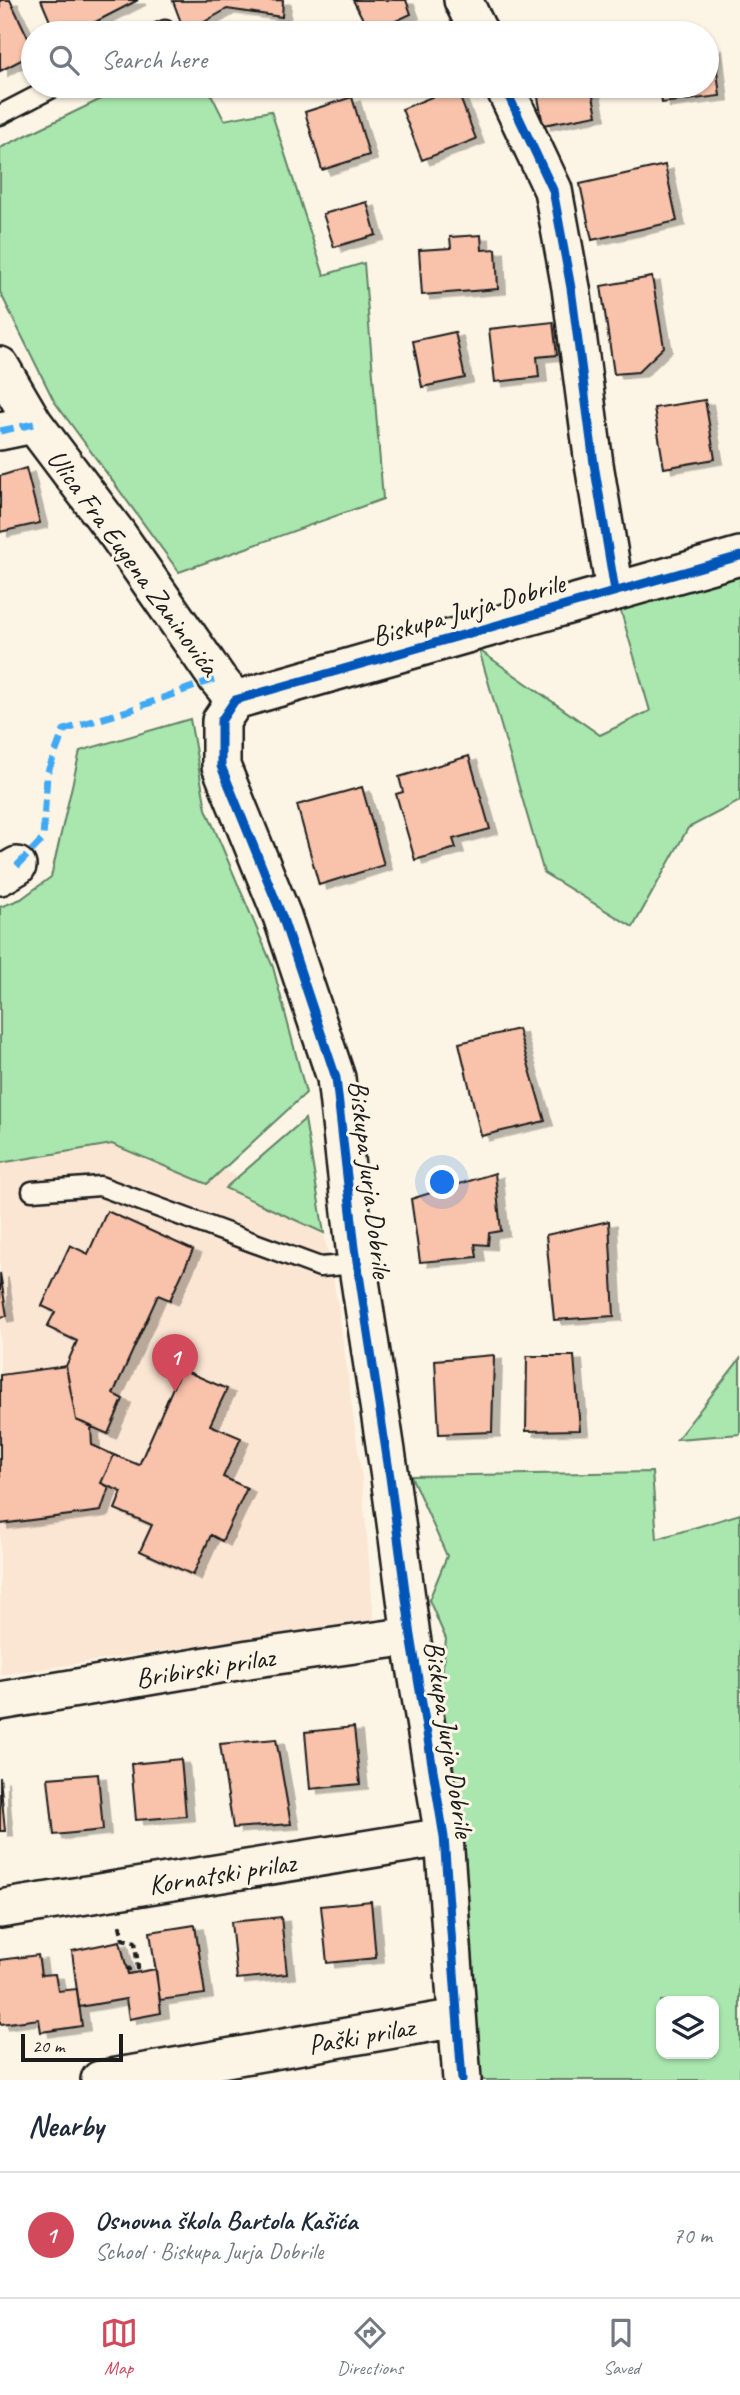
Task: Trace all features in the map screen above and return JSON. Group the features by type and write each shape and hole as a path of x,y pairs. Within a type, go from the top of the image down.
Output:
{"street":[{"path":"463,0 473,21"},
{"path":"510,98 553,190 571,288 594,464 615,591"},
{"name":"Ulica Fra Eugena Zaninovića","path":"0,366 17,427 117,534 217,678 235,699"},
{"name":"Biskupa Jurja Dobrile","path":"462,2080 444,1837 411,1636 358,1264 336,1078 282,916 221,766 221,722 235,699 740,556"},
{"name":"Bribirski prilaz","path":"0,1701 249,1659 411,1636"},
{"name":"Kornatski prilaz","path":"0,1909 444,1837"},
{"name":"Paški prilaz","path":"100,2080 457,2018"}],"lane":[{"path":"0,115 33,98"},
{"path":"32,1191 100,1186 320,1266 358,1264"}],"path":[{"path":"118,1914 123,1939 135,1942 138,1968 127,1969"}],"shaded area":[{"path":"104,1113 317,1214 324,1234 338,1304 362,1479 374,1620 0,1675 0,1138"}],"green space":[{"path":"103,98 213,98 224,120 271,111 324,275 364,263 383,499 179,572 54,401 0,292 0,148"},
{"path":"740,556 740,801 688,828 633,927 544,873 479,650 600,735 650,711 615,591"},
{"path":"190,719 206,809 273,967 306,1093 207,1184 112,1144 0,1163 0,907 21,899 51,877 80,751"},
{"path":"305,1119 324,1233 225,1188"},
{"path":"740,1359 740,1434 677,1439"},
{"path":"652,1472 657,1539 740,1514 740,2080 477,2080 453,1763 440,1695 446,1639 429,1600 447,1556 411,1476"}],"building":[{"path":"0,0 10,0 21,23 21,60 0,71"},
{"path":"41,0 138,0 97,21 50,21"},
{"path":"283,0 282,17 227,9 206,21 180,21 173,1"},
{"path":"353,0 406,0 411,14 396,21 364,21"},
{"path":"352,98 369,155 322,170 305,112"},
{"path":"429,98 460,98 476,139 422,160 402,109"},
{"path":"538,98 593,98 597,115 543,125"},
{"path":"661,98 703,98 662,103"},
{"path":"665,165 677,221 592,240 580,184"},
{"path":"367,202 376,235 334,247 323,214"},
{"path":"481,235 482,250 496,249 498,289 422,295 419,250 451,248 450,237"},
{"path":"652,277 664,347 638,372 614,374 601,286"},
{"path":"553,322 557,355 537,357 539,377 495,382 489,329"},
{"path":"455,332 465,378 422,387 413,341"},
{"path":"705,400 715,459 664,468 654,408"},
{"path":"26,468 40,523 0,532 0,476"},
{"path":"469,756 490,829 453,839 456,848 415,860 396,794 403,792 399,777"},
{"path":"362,787 384,865 319,885 297,805"},
{"path":"518,1029 545,1121 481,1136 459,1043"},
{"path":"495,1173 501,1231 489,1233 488,1245 475,1244 477,1257 420,1262 411,1199"},
{"path":"107,1211 193,1250 170,1300 158,1295 113,1394 123,1399 108,1434 76,1420 66,1366 77,1341 47,1327 55,1312 42,1306 70,1245 88,1254"},
{"path":"609,1221 614,1316 554,1320 546,1235"},
{"path":"0,1273 7,1316 0,1317"},
{"path":"494,1355 492,1432 439,1434 435,1360"},
{"path":"527,1356 574,1356 580,1430 526,1431"},
{"path":"66,1366 76,1420 91,1426 92,1445 114,1455 101,1483 109,1487 101,1511 0,1524 0,1375"},
{"path":"181,1369 227,1389 210,1425 241,1438 223,1477 247,1488 222,1541 211,1535 193,1575 140,1551 152,1525 115,1509 122,1492 101,1483 114,1455 139,1465"},
{"path":"354,1727 360,1784 310,1789 305,1732"},
{"path":"276,1739 291,1824 233,1828 220,1744"},
{"path":"181,1759 186,1816 136,1820 131,1764"},
{"path":"98,1774 103,1830 54,1835 48,1778"},
{"path":"0,1777 5,1831 0,1831"},
{"path":"371,1901 376,1958 327,1963 321,1906"},
{"path":"281,1917 287,1974 237,1979 231,1922"},
{"path":"195,1925 205,1994 160,2000 150,1932"},
{"path":"120,1941 128,1974 156,1969 161,2013 129,2019 126,1999 79,2007 72,1951"},
{"path":"38,1955 41,1975 55,1974 58,1991 77,1989 82,2026 41,2032 39,2019 0,2024 0,1960"}],"marked path":[{"path":"0,431 34,424"},
{"path":"17,866 43,839 47,774 64,730 130,710 217,678"}],"cycle path":[{"path":"510,98 553,190 571,288 594,464 615,591"},
{"path":"462,2080 444,1837 411,1636 355,1248 336,1078 282,916 221,766 221,721 235,700 740,556"}],"place":[{"name":"Osnovna škola Bartola Kašića","path":"175,1392"}]}
